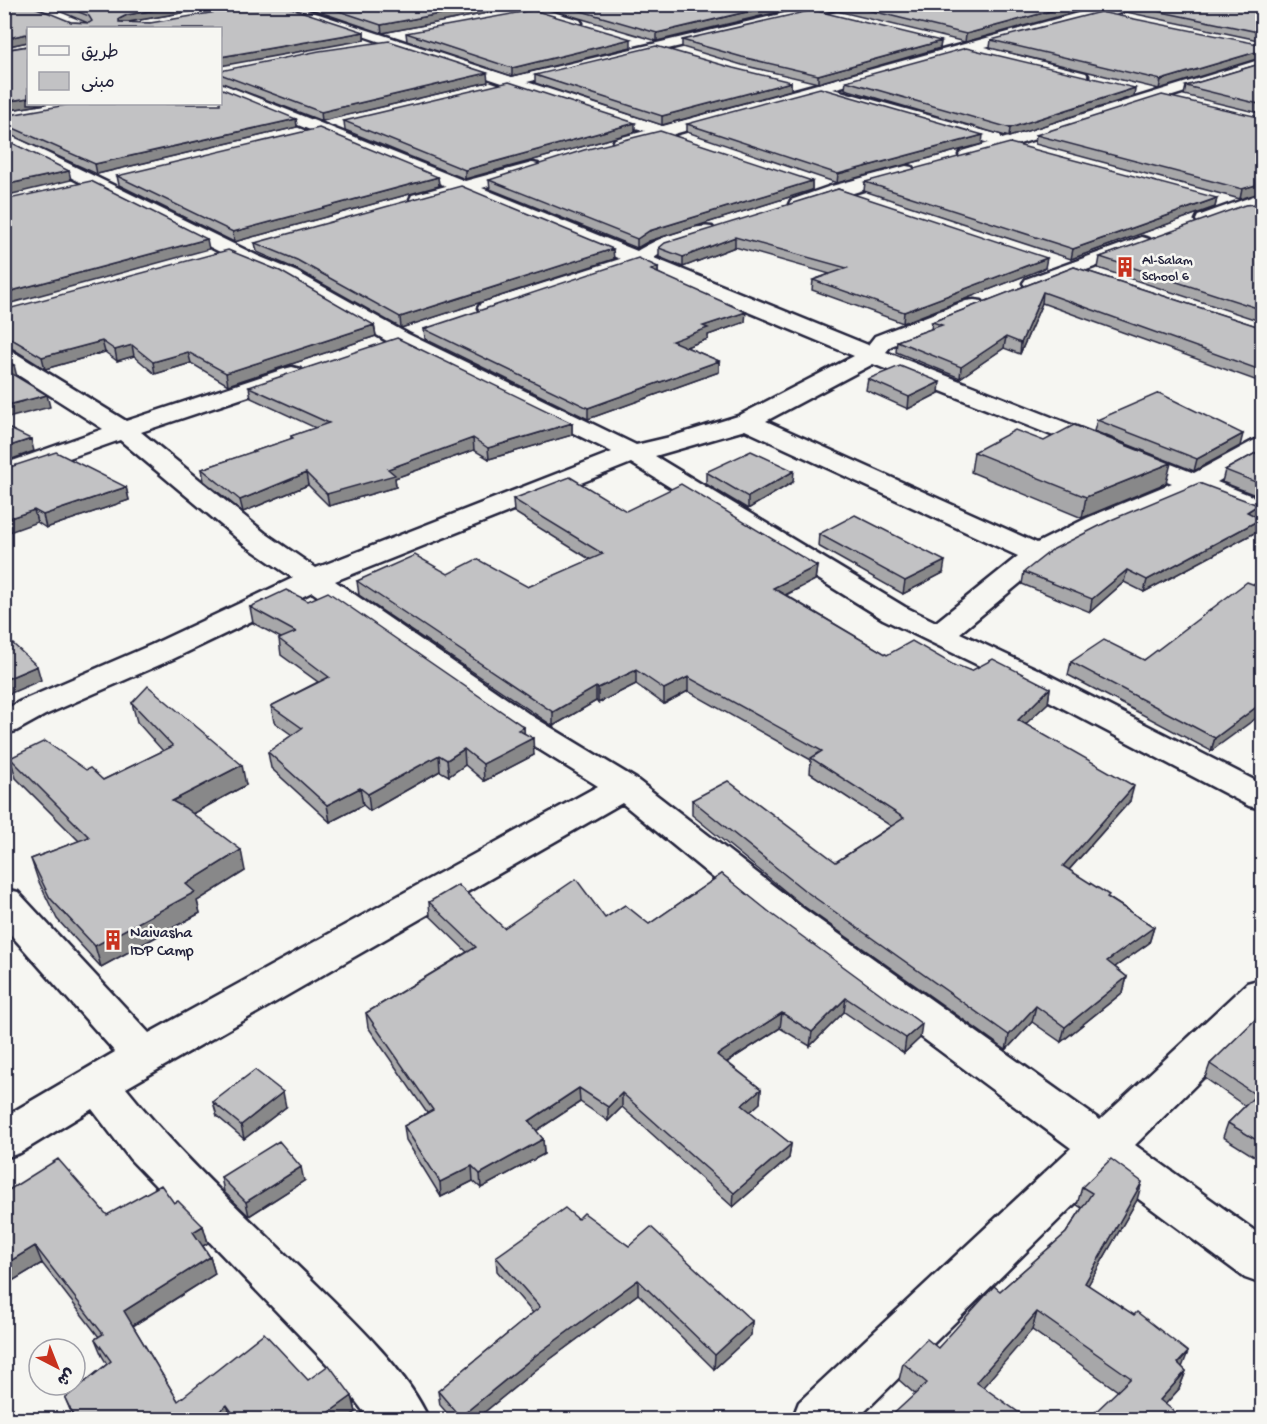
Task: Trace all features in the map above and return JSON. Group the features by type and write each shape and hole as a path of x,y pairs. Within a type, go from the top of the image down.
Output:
{"street":[{"path":"532,11 568,4"},
{"path":"785,4 813,11 844,12"},
{"path":"273,5 696,143"},
{"path":"1067,7 1094,13"},
{"path":"510,10 532,11 589,27"},
{"path":"482,91 656,46 813,11"},
{"path":"610,145 1094,13 1136,12"},
{"path":"357,48 416,33"},
{"path":"622,37 685,55"},
{"path":"934,39 1092,79"},
{"path":"944,162 1009,144 1263,63"},
{"path":"780,81 844,95 1031,150"},
{"path":"1126,87 1183,102"},
{"path":"222,88 872,355 1263,509"},
{"path":"298,133 343,122"},
{"path":"4,137 107,179 233,250 290,276 400,339 633,453 894,613 1026,676 1263,798"},
{"path":"397,205 492,182 546,164"},
{"path":"775,211 834,191 922,167"},
{"path":"73,187 107,179"},
{"path":"813,183 867,201"},
{"path":"1209,198 1256,206"},
{"path":"4,724 33,708 162,652 315,579 447,525 633,453 677,443 747,421 872,355 883,341 1005,294 1064,264 1256,206"},
{"path":"475,312 639,259 657,247 721,226"},
{"path":"199,260 263,241"},
{"path":"1064,264 1108,278"},
{"path":"4,356 123,430 255,539 520,723 624,787 787,917 1263,1263"},
{"path":"4,473 123,430 312,368"},
{"path":"747,421 1038,554"},
{"path":"940,634 1038,554 1097,524 1195,483 1263,446"},
{"path":"4,1140 144,1056 624,787"},
{"path":"4,902 144,1056"},
{"path":"818,1419 1263,994"},
{"path":"98,1085 146,1146 347,1349 403,1419"}],"building":[{"path":"4,4 27,4 71,22 89,23 92,21 89,16 59,4 188,4 127,15 119,19 119,22 150,23 264,4 279,4 364,32 222,57 222,27 27,27 27,35 4,39"},
{"path":"318,4 493,4 381,25"},
{"path":"557,4 780,4 657,33"},
{"path":"843,4 1076,4 966,34"},
{"path":"1263,4 1263,33 1128,5"},
{"path":"533,10 631,39 512,68 406,33"},
{"path":"813,10 941,41 818,75 682,40"},
{"path":"1100,12 1263,45 1263,50 1161,80 991,40"},
{"path":"389,41 487,73 321,112 222,75 222,71 319,51"},
{"path":"27,46 27,98 4,102 4,50"},
{"path":"656,46 791,82 662,116 535,75"},
{"path":"966,48 1135,88 1010,128 846,81"},
{"path":"1263,63 1263,105 1186,86"},
{"path":"509,82 635,123 465,170 344,121"},
{"path":"820,88 983,135 838,174 687,124"},
{"path":"222,89 296,119 95,164 4,124 4,116 66,105 222,105"},
{"path":"1162,95 1263,118 1263,183 1242,189 1036,135"},
{"path":"319,128 438,177 233,232 117,176"},
{"path":"660,131 812,181 649,231 637,239 489,180 584,150"},
{"path":"4,139 69,171 4,185"},
{"path":"1010,143 1217,198 1073,249 865,182"},
{"path":"91,181 207,239 4,293 4,200"},
{"path":"461,186 613,249 400,317 297,260 255,243"},
{"path":"838,189 1047,258 904,312 813,280 847,268 735,237 683,257 659,248 665,243"},
{"path":"1263,199 1263,310 1100,257 1245,205 1256,204"},
{"path":"228,250 280,271 374,325 226,373 188,352 153,362 132,345 115,350 102,341 42,357 10,338 4,337 4,310"},
{"path":"638,258 658,267 651,270 746,312 703,326 708,328 672,341 719,361 588,408 424,329"},
{"path":"1074,267 1263,328 1263,371 1043,292 1021,343 1006,337 961,367 897,341 942,325 932,322"},
{"path":"397,338 572,423 488,448 473,438 388,469 395,475 327,494 306,473 240,500 202,469 293,438 291,436 329,423 249,387"},
{"path":"4,359 14,365 4,368"},
{"path":"900,366 940,382 909,397 868,379"},
{"path":"4,369 47,395 4,406"},
{"path":"1159,393 1243,434 1197,459 1097,420"},
{"path":"1074,425 1171,463 1086,497 974,452 1015,430 1044,441"},
{"path":"4,426 31,439 4,448"},
{"path":"1263,449 1263,485 1225,470"},
{"path":"751,451 794,471 748,497 706,472"},
{"path":"56,452 126,487 43,515 34,510 4,520 4,469"},
{"path":"570,477 626,511 681,484 817,566 773,588 887,655 912,641 957,667 971,671 993,659 1050,688 1018,720 1134,786 1063,866 1154,927 1107,961 1127,977 1065,1027 1036,1006 1009,1035 804,890 692,800 728,781 836,862 904,818 811,758 822,751 688,677 664,689 636,670 596,687 553,712 357,581 415,555 448,574 477,559 528,587 603,554 513,499"},
{"path":"1199,483 1258,505 1247,512 1261,519 1147,580 1127,570 1092,599 1024,572 1052,550 1111,520"},
{"path":"855,515 945,561 905,581 819,534"},
{"path":"1247,582 1263,588 1263,702 1215,738 1071,662 1104,640 1144,660"},
{"path":"286,590 308,601 328,592 524,727 518,730 533,738 483,764 464,749 447,760 439,755 368,794 360,788 327,805 268,752 302,728 271,706 329,677 279,639 296,632 250,607"},
{"path":"4,638 12,643 37,666 4,680"},
{"path":"148,686 242,765 172,801 185,808 241,850 186,884 195,892 95,946 50,898 31,859 89,837 10,758 45,741 86,770 90,768 103,780 173,746 132,703"},
{"path":"722,874 773,915 922,1024 906,1038 846,998 812,1032 782,1013 717,1055 761,1089 742,1105 791,1144 734,1193 622,1093 608,1107 579,1088 529,1121 543,1139 480,1174 472,1166 440,1182 404,1126 433,1110 366,1013 476,947 429,902 458,885 504,928 576,879 605,918 625,905 649,924"},
{"path":"1261,1014 1263,1015 1263,1144 1228,1123 1256,1095 1210,1064"},
{"path":"255,1070 283,1092 241,1125 213,1102"},
{"path":"279,1141 301,1167 246,1202 221,1177"},
{"path":"58,1159 107,1215 161,1185 174,1203 178,1201 203,1226 193,1232 210,1257 124,1311 178,1401 264,1333 308,1380 329,1365 352,1396 320,1419 237,1419 227,1405 210,1419 75,1419 65,1398 87,1397 87,1380 111,1361 95,1339 103,1334 35,1246 4,1265 4,1193"},
{"path":"1111,1159 1142,1182 1085,1283 1134,1315 1137,1312 1188,1352 1178,1363 1186,1371 1160,1400 1184,1419 1088,1419 1131,1378 1037,1312 976,1382 1028,1419 888,1419 927,1383 903,1363 927,1339 938,1348 994,1286 1000,1291 1066,1233 1092,1193 1082,1187"},
{"path":"565,1208 578,1219 584,1213 629,1246 651,1227 752,1321 715,1355 638,1280 536,1355 460,1417 438,1391 540,1307 496,1257"}],"place":[{"name":"Al-Salam School 6","path":"1125,267"},
{"name":"Naivasha IDP Camp","path":"113,940"}]}
